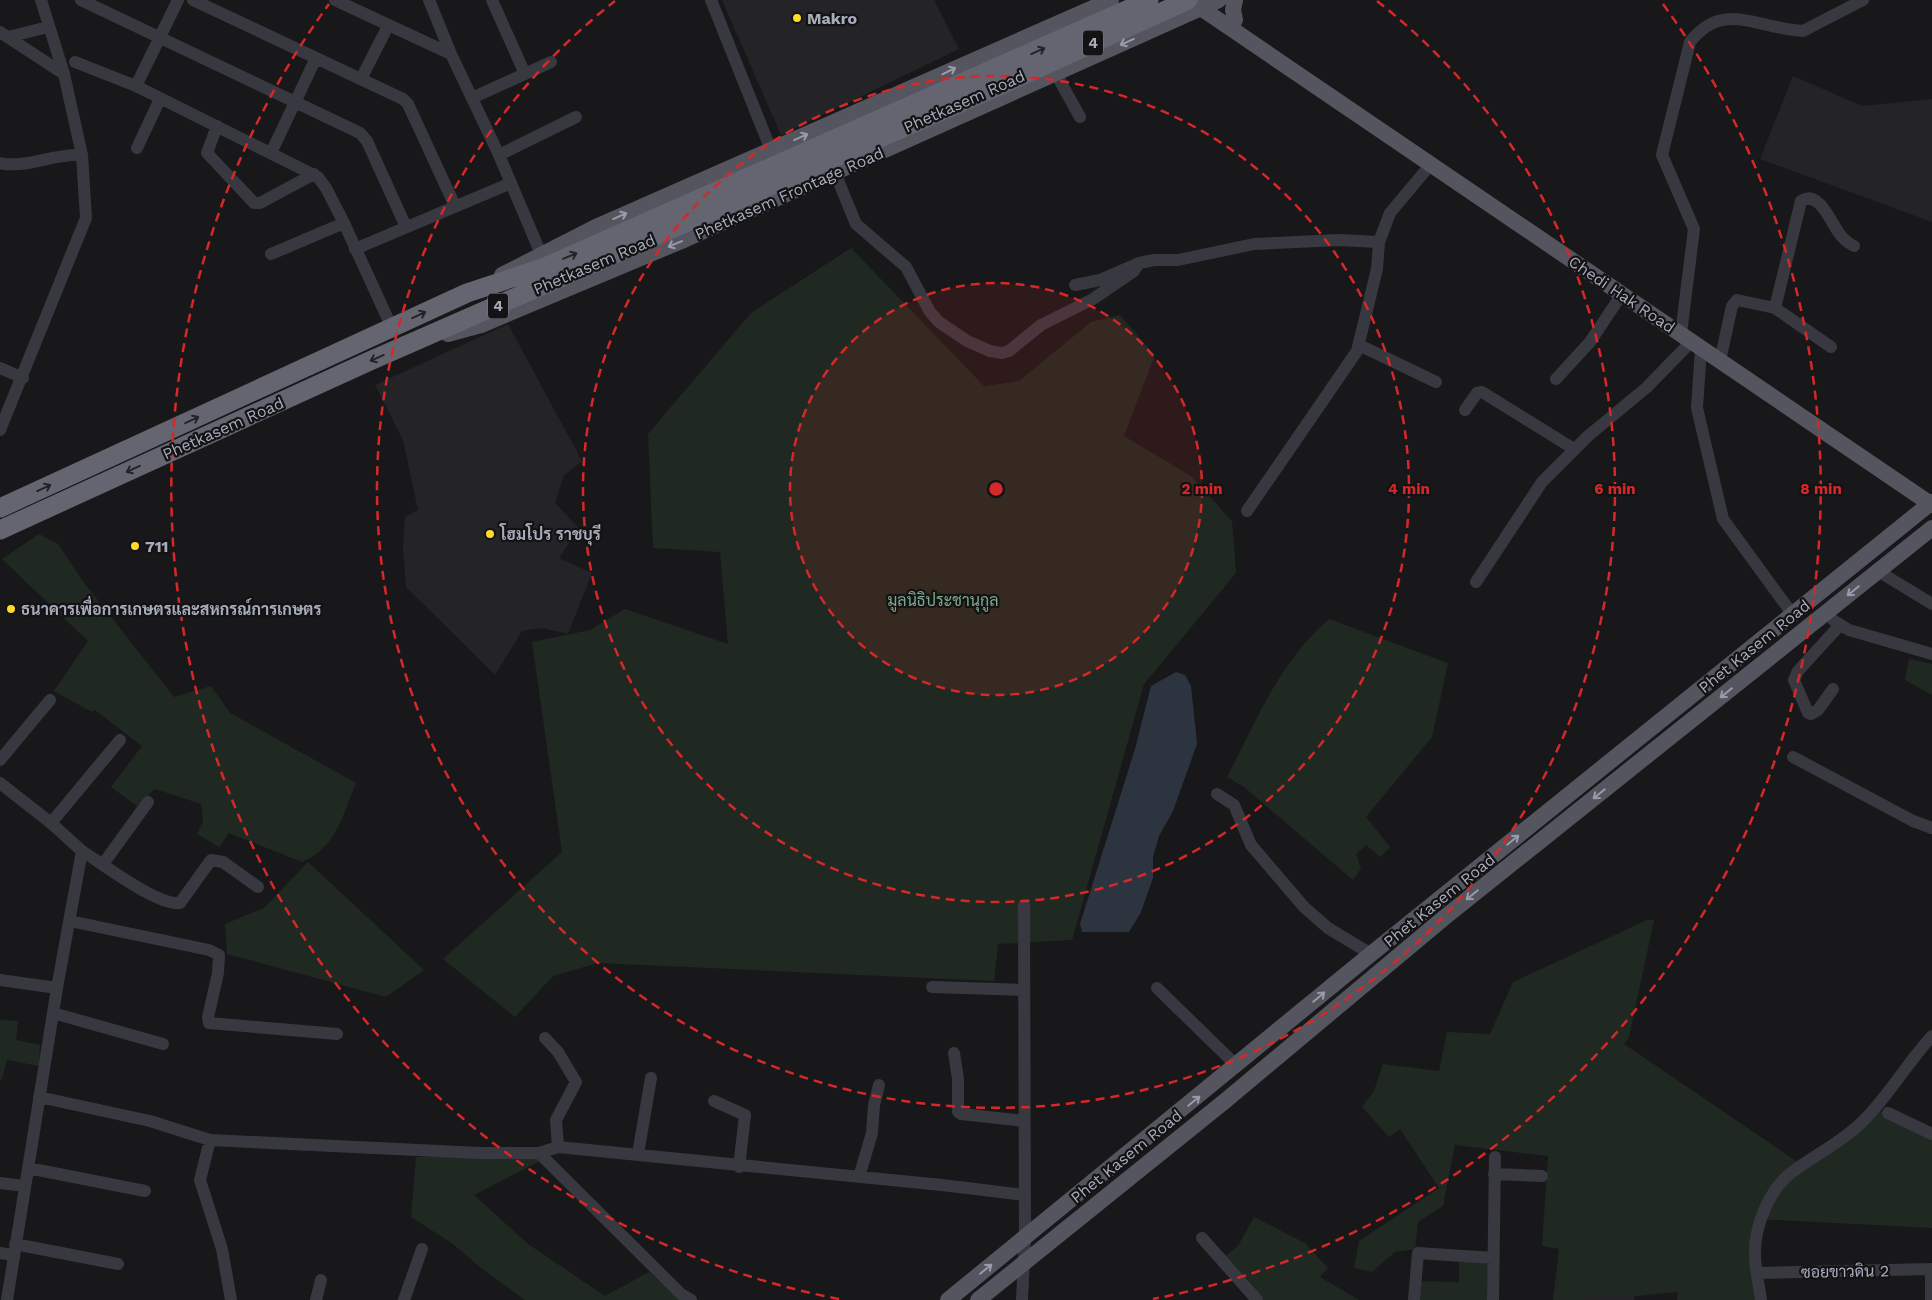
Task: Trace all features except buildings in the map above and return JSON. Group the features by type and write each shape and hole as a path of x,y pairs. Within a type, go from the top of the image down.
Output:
{"highway":[{"name":"Phetkasem Road","path":"0,530 996,79 1149,0"},
{"name":"Phetkasem Road","path":"0,508 467,293 545,267 996,79 1203,2"}],"main road":[{"name":"4","path":"467,293 598,226 1111,0"},
{"path":"1160,27 1175,28 1204,20 1228,21 1235,0"},
{"name":"Chedi Hak Road","path":"1203,2 1313,82 1431,164 1931,503"},
{"name":"Phetkasem Frontage Road","path":"407,345 481,325 686,238 1160,27 1203,2"},
{"name":"Phet Kasem Road","path":"948,1300 1237,1066 1371,954 1931,503"},
{"name":"Phet Kasem Road","path":"978,1300 1225,1100 1435,926 1932,528"},
{"path":"1424,912 1435,926"}],"street":[{"path":"0,430 23,378 86,218 82,155 64,74 41,0"},
{"path":"81,0 160,36 364,136 406,227"},
{"path":"136,86 178,0"},
{"path":"193,0 402,99 408,104 454,206"},
{"path":"335,0 451,54"},
{"path":"492,0 524,74"},
{"path":"711,0 771,150"},
{"path":"1793,615 1723,519 1696,408 1691,341 1694,229 1663,162 1662,155 1690,42 1698,26 1710,14 1725,10 1803,31 1863,0"},
{"path":"433,1 451,54 499,155 541,254"},
{"path":"361,80 388,26"},
{"path":"4,35 48,27"},
{"path":"4,35 64,74"},
{"path":"272,153 316,58"},
{"path":"75,62 136,86 314,174 326,188 344,223 392,328"},
{"path":"472,98 551,62"},
{"path":"1056,74 1080,117"},
{"path":"137,148 160,98"},
{"path":"499,155 576,117"},
{"path":"217,126 208,153 254,203 260,203 314,174"},
{"path":"0,163 19,164 71,154 82,155"},
{"path":"1247,511 1357,351 1377,269 1379,242 1390,213 1431,164"},
{"path":"835,173 856,224 906,267 930,312 939,322 967,341 990,351 1002,353 1009,351 1041,325 1106,290 1134,271 1139,263"},
{"path":"355,249 511,183"},
{"path":"1775,308 1801,201 1811,199 1819,203 1842,238 1854,246"},
{"path":"271,254 344,223"},
{"path":"1075,285 1100,280 1139,263 1154,260 1178,260 1254,244 1338,240 1379,242"},
{"path":"1556,379 1590,342 1622,294"},
{"path":"1720,361 1734,302 1743,300 1775,308 1831,347"},
{"path":"1476,582 1542,482 1588,436 1646,388 1691,341"},
{"path":"1359,345 1436,382"},
{"path":"0,368 23,378"},
{"path":"1465,410 1477,393 1482,392 1574,450"},
{"path":"1878,571 1932,604"},
{"path":"1824,615 1849,630 1932,654"},
{"path":"1833,689 1818,710 1811,714 1808,713 1794,680 1798,671 1840,624"},
{"path":"0,760 50,700"},
{"path":"51,823 120,740"},
{"path":"1793,757 1913,821 1932,828"},
{"path":"0,783 51,823 82,851 153,895 174,904 180,903 211,860 223,862 258,886"},
{"path":"1217,794 1234,805 1251,845 1304,908 1328,928 1371,954"},
{"path":"103,864 148,802"},
{"path":"7,1300 57,988 82,851"},
{"path":"1022,1300 1025,1237 1024,905"},
{"path":"70,921 209,950 219,955 218,973 208,1016 210,1023 337,1034"},
{"path":"0,980 57,988"},
{"path":"932,987 1024,990"},
{"path":"1157,988 1237,1066"},
{"path":"53,1013 163,1044"},
{"path":"545,1038 558,1052 576,1082 556,1120 558,1147"},
{"path":"1761,1300 1755,1255 1757,1234 1764,1212 1776,1189 1790,1174 1852,1132 1930,1043"},
{"path":"954,1053 958,1079 958,1112 961,1114 1024,1121"},
{"path":"638,1154 652,1078"},
{"path":"859,1176 872,1133 874,1105 880,1085"},
{"path":"39,1097 150,1121 210,1140 479,1153 539,1152 558,1147 739,1166 859,1176 1024,1195"},
{"path":"714,1101 745,1115 746,1122 739,1166"},
{"path":"1888,1113 1932,1134"},
{"path":"210,1140 200,1180 222,1249 231,1300"},
{"path":"539,1152 681,1294 691,1300"},
{"path":"1493,1300 1495,1157"},
{"path":"28,1168 145,1191"},
{"path":"1494,1174 1542,1176"},
{"path":"0,1183 25,1186"},
{"path":"1202,1238 1258,1300"},
{"path":"404,1300 422,1249"},
{"path":"0,1253 14,1250 118,1264"},
{"path":"1414,1300 1418,1253 1493,1258"},
{"path":"1931,1269 1931,1300"},
{"name":"ซอยขาวดิน 2","path":"1758,1273 1931,1269"},
{"path":"316,1300 321,1280"}],"shaded area":[{"path":"722,0 934,0 959,49 781,135"},
{"path":"1793,76 1862,106 1932,99 1932,222 1760,159"},
{"path":"508,324 582,461 564,475 555,503 579,528 559,558 592,573 568,634 542,628 522,631 495,675 406,587 403,547 405,517 418,510 403,440 375,385"},
{"path":"1554,1292 1635,1296 1634,1300 1553,1300"}],"green space":[{"name":"มูลนิธิประชานุกูล","path":"851,248 984,386 1019,381 1091,322 1120,315 1155,355 1124,436 1191,476 1232,521 1236,573 1144,684 1072,940 998,944 994,981 598,963 553,976 515,1017 443,959 562,852 532,642 590,630 625,609 728,644 720,552 653,548 648,434 751,313"},
{"path":"39,534 58,544 82,580 174,697 211,686 230,713 356,783 337,829 331,839 314,856 302,862 229,833 219,847 197,834 203,821 201,804 155,789 137,806 111,787 142,746 95,710 92,712 54,691 88,641 2,559"},
{"path":"1329,619 1448,663 1432,737 1366,817 1390,847 1380,857 1366,845 1356,854 1361,868 1353,880 1244,787 1227,777 1270,693 1296,654"},
{"path":"1909,659 1932,664 1932,695 1905,680"},
{"path":"308,862 424,970 386,997 227,954 225,924 264,908"},
{"path":"1647,920 1654,920 1629,1037 1624,1044 1802,1165 1876,1109 1932,1135 1932,1228 1758,1219 1757,1300 1677,1300 1678,1292 1635,1296 1585,1296 1585,1300 1553,1300 1559,1249 1542,1246 1548,1156 1455,1145 1443,1206 1418,1222 1415,1249 1395,1252 1372,1272 1354,1268 1359,1241 1439,1188 1400,1129 1389,1137 1362,1107 1374,1091 1383,1064 1439,1071 1447,1032 1490,1034 1513,982"},
{"path":"0,1020 18,1021 16,1040 40,1045 39,1066 7,1060 2,1079 0,1080"},
{"path":"536,1155 542,1160 474,1195 528,1244 605,1296 649,1272 680,1300 525,1300 481,1268 453,1244 411,1217 416,1157"},
{"path":"1254,1217 1305,1243 1328,1268 1320,1277 1359,1300 1257,1300 1222,1259 1238,1246"},
{"path":"1459,1262 1485,1262 1488,1264 1487,1300 1417,1300 1418,1281 1459,1282"}],"water":[{"path":"1176,672 1185,675 1191,686 1197,744 1173,811 1159,836 1153,857 1153,878 1141,912 1129,932 1082,932 1080,924 1135,749 1151,686"}],"place":[{"name":"Makro","path":"797,18"},
{"name":"โฮมโปร ราชบุรี","path":"490,534"},
{"name":"711","path":"135,546"},
{"name":"ธนาคารเพื่อการเกษตรและสหกรณ์การเกษตร","path":"11,609"}]}
